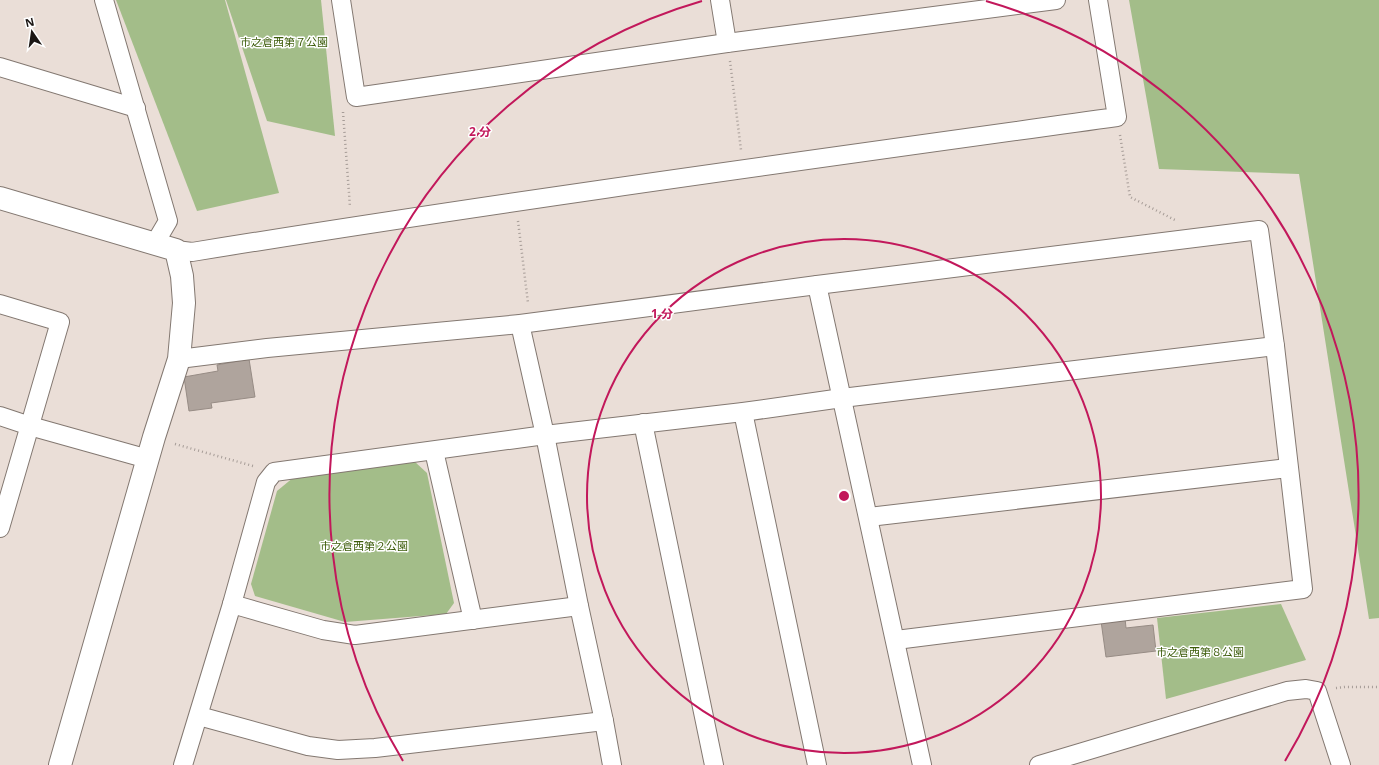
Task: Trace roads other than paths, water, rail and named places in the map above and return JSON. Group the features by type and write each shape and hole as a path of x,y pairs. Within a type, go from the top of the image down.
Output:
{"street":[{"path":"104,0 168,221 155,243"},
{"path":"341,0 356,97 727,43 1056,0"},
{"path":"720,0 727,43"},
{"path":"0,198 176,250 192,252 352,226 515,202 1117,117 1098,0"},
{"path":"0,67 136,108"},
{"path":"179,359 267,348 525,323 1259,230 1275,346 1303,589 896,640"},
{"path":"60,765 148,458 179,359 184,303 182,276 176,250"},
{"path":"818,285 922,765"},
{"path":"0,304 60,322 0,528"},
{"path":"525,323 545,435 612,765"},
{"path":"183,765 232,604 266,482 274,472 545,435 1275,346"},
{"path":"743,412 817,765"},
{"path":"0,416 30,426 148,458"},
{"path":"643,424 714,765"},
{"path":"434,451 473,620"},
{"path":"869,517 1288,468"},
{"path":"232,604 323,630 356,635 579,606"},
{"path":"1038,765 1287,691 1306,688 1317,691 1341,765"},
{"path":"198,716 308,746 338,750 375,748 604,721"}],"park label":[{"name":"市之倉西第７公園","path":"284,41"},
{"name":"市之倉西第２公園","path":"364,545"},
{"name":"市之倉西第８公園","path":"1200,651"}]}
